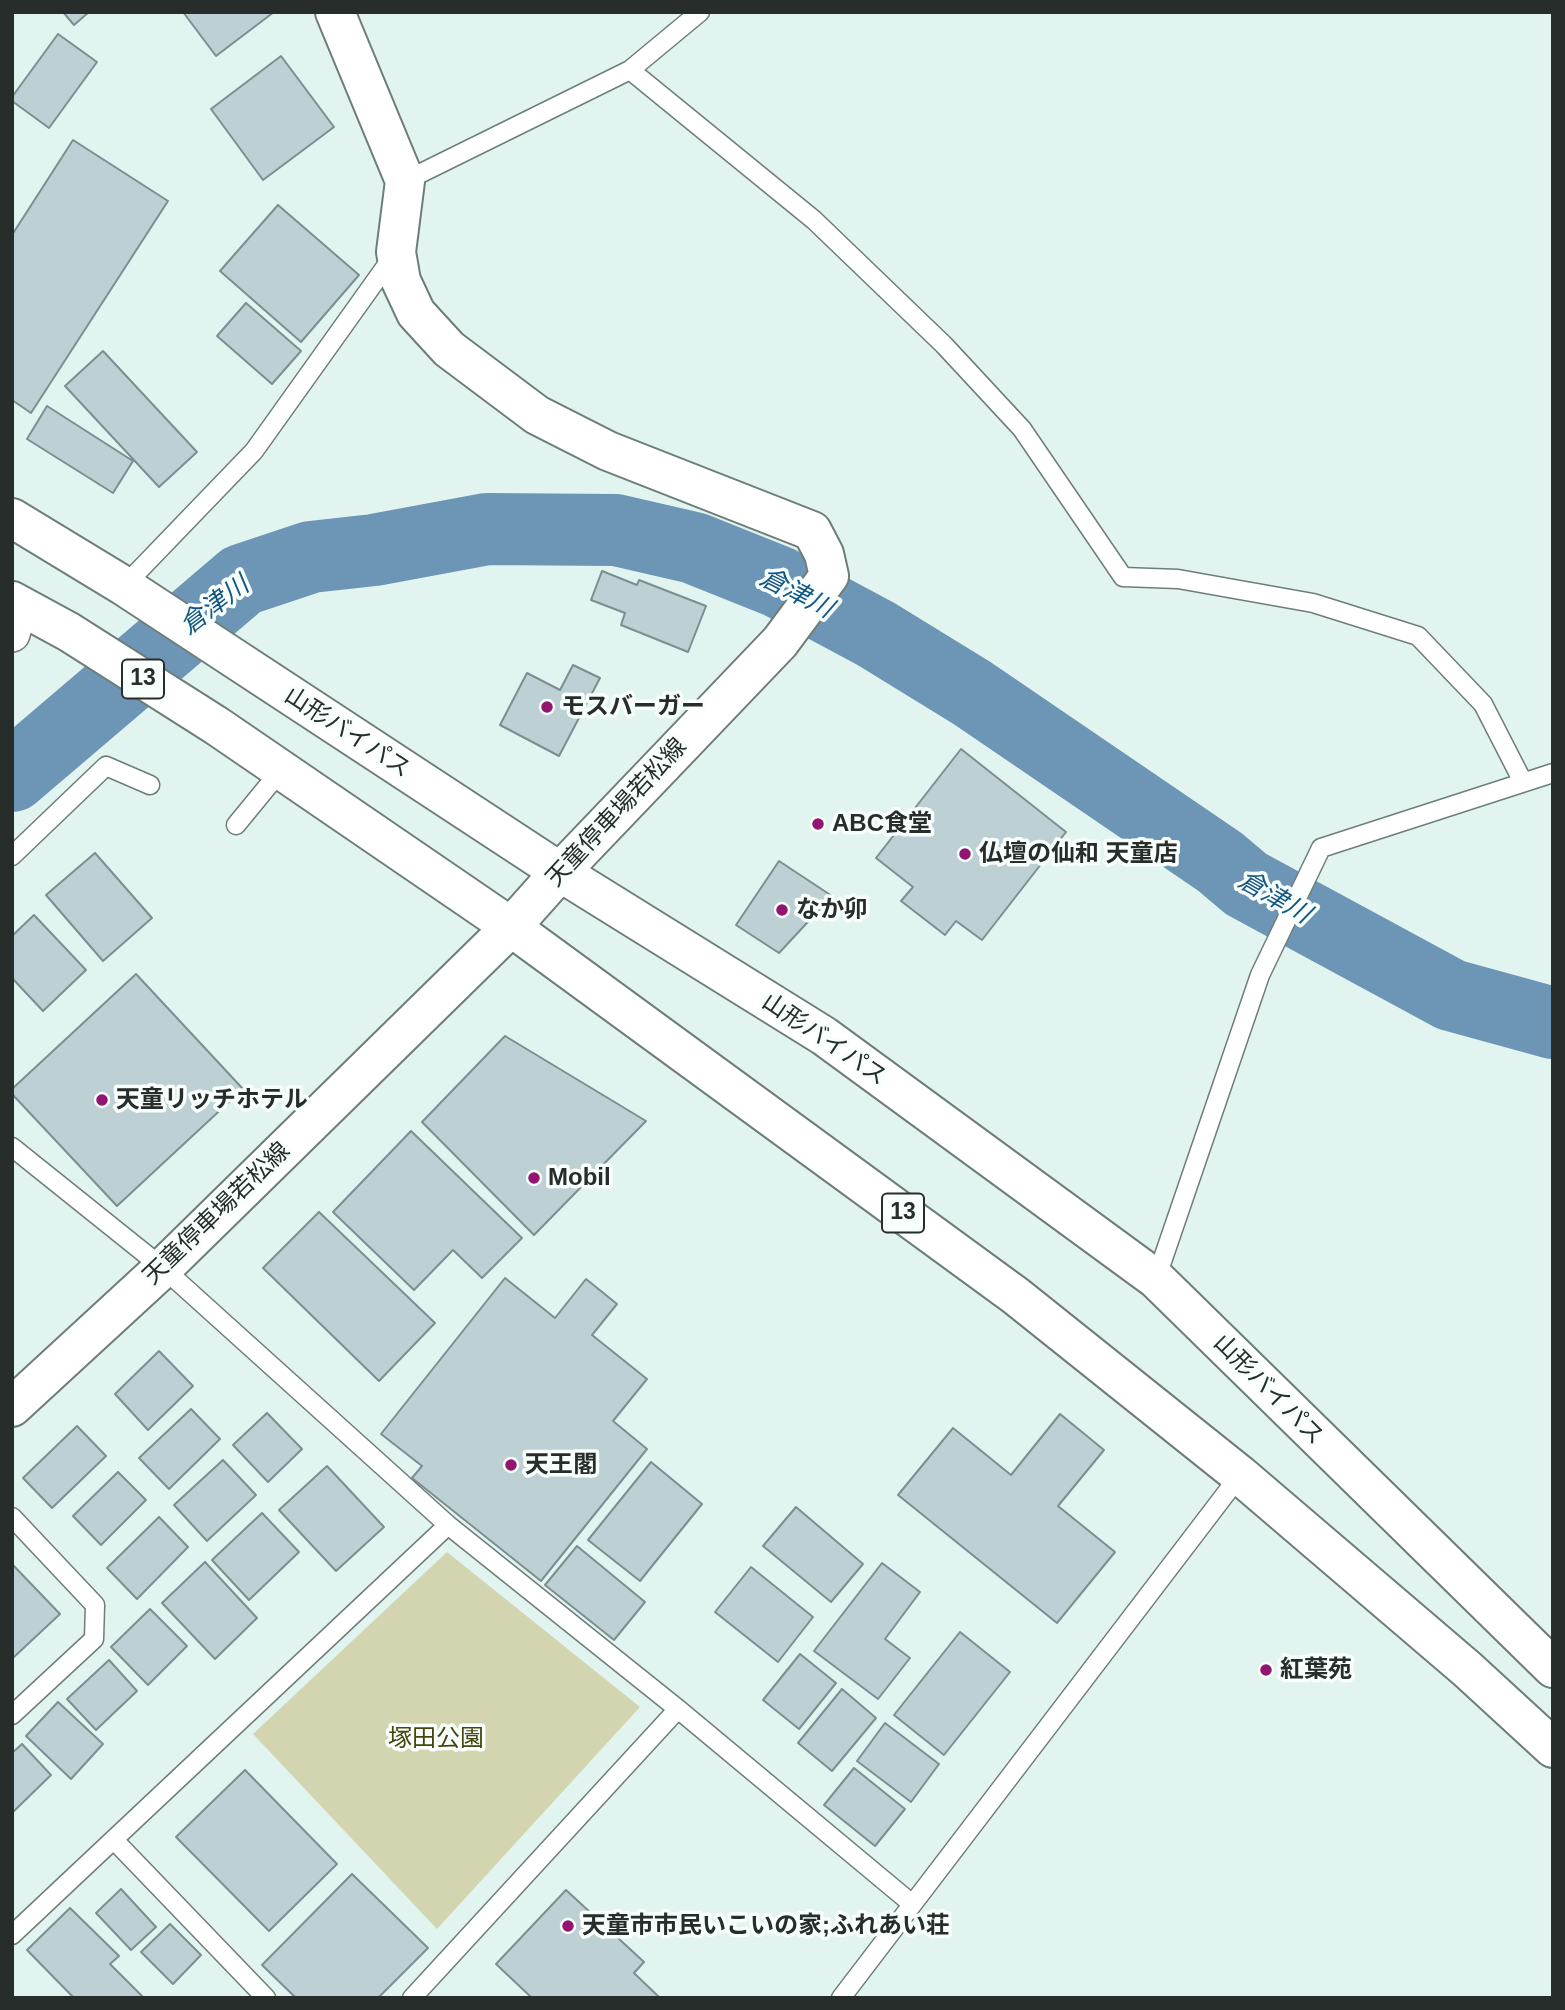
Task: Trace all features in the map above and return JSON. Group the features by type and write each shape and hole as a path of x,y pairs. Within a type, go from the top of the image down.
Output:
{"main road":[{"name":"天童停車場若松線","path":"12,1407 163,1268 511,927 560,872 780,642 829,576 824,554 812,531 608,452 537,415 449,349 416,313 401,281 396,252 405,181 335,12"},
{"name":"山形バイパス","path":"12,518 124,586 560,872 824,1036 1156,1279 1553,1668"},
{"name":"13","path":"15,614 69,632 282,769 511,927 1016,1296 1240,1475 1466,1669 1553,1748"}],"lane":[{"path":"405,181 630,70 700,12"},
{"path":"630,70 814,220 944,345 1022,429 1122,577 1178,579 1313,603 1418,636 1483,704 1523,782"},
{"path":"124,586 254,452 396,252"},
{"path":"12,856 106,766 150,785"},
{"path":"236,825 282,769"},
{"path":"1156,1279 1260,975 1321,848 1553,773"},
{"path":"12,1147 163,1268 448,1525 678,1709 911,1903"},
{"path":"841,1998 1240,1475"},
{"path":"12,1517 95,1605 94,1639 12,1715"},
{"path":"12,1935 448,1525"},
{"path":"412,1998 678,1709"},
{"path":"114,1840 266,1998"}],"green space":[{"name":"塚田公園","path":"447,1552 640,1707 437,1929 253,1734"}],"building":[{"path":"63,12 89,12 74,25"},
{"path":"183,12 274,12 216,56"},
{"path":"58,34 97,62 49,128 12,101 12,97"},
{"path":"281,56 334,127 263,180 211,109"},
{"path":"73,140 168,201 31,413 12,400 12,235"},
{"path":"278,205 359,275 301,342 220,271"},
{"path":"246,303 301,351 272,384 217,336"},
{"path":"103,351 197,452 159,487 65,386"},
{"path":"47,406 133,461 113,493 27,439"},
{"path":"602,571 637,585 639,580 706,606 688,652 621,625 625,613 591,600"},
{"name":"モスバーガー","path":"573,665 600,678 559,756 500,725 527,673 560,690"},
{"path":"961,749 1066,832 982,940 956,921 945,935 901,901 913,887 876,858"},
{"path":"95,853 152,918 103,961 46,895"},
{"name":"なか卯","path":"779,861 832,896 779,953 736,925"},
{"path":"34,915 86,970 43,1011 12,978 12,936"},
{"path":"136,974 243,1089 117,1206 12,1094 12,1089"},
{"name":"Mobil","path":"505,1036 646,1121 534,1235 422,1122"},
{"path":"411,1131 522,1238 482,1278 453,1250 414,1290 333,1212"},
{"path":"319,1212 435,1323 379,1381 263,1268"},
{"path":"505,1278 555,1318 586,1279 617,1304 592,1335 647,1379 613,1421 647,1449 541,1581 412,1478 422,1466 381,1434"},
{"path":"159,1351 193,1386 148,1430 115,1394"},
{"path":"191,1409 220,1439 169,1489 139,1458"},
{"path":"267,1413 302,1449 268,1482 233,1445"},
{"path":"1060,1414 1104,1450 1058,1506 1115,1552 1057,1623 898,1495 953,1428 1011,1475"},
{"path":"77,1426 106,1456 52,1508 23,1478"},
{"path":"223,1460 256,1495 207,1541 174,1505"},
{"path":"651,1462 702,1504 640,1581 588,1540"},
{"path":"327,1466 384,1527 336,1571 279,1510"},
{"path":"118,1472 146,1500 101,1545 73,1516"},
{"path":"796,1507 863,1564 831,1602 763,1546"},
{"path":"262,1513 299,1552 249,1600 212,1560"},
{"path":"159,1517 188,1547 137,1599 107,1568"},
{"path":"577,1546 645,1602 614,1640 545,1585"},
{"path":"205,1562 257,1618 215,1659 162,1603"},
{"path":"882,1563 920,1592 885,1639 910,1658 878,1699 814,1651"},
{"path":"12,1564 60,1614 14,1657 12,1655"},
{"path":"751,1567 813,1617 778,1662 715,1612"},
{"path":"150,1609 187,1646 148,1685 111,1647"},
{"path":"960,1632 1010,1672 944,1755 894,1715"},
{"path":"800,1654 836,1683 799,1729 763,1700"},
{"path":"109,1660 137,1691 96,1730 67,1699"},
{"path":"842,1689 876,1718 832,1771 798,1743"},
{"path":"58,1702 103,1744 71,1779 26,1736"},
{"path":"885,1723 939,1764 911,1802 857,1761"},
{"path":"22,1744 51,1775 12,1813 12,1753"},
{"path":"854,1768 905,1809 875,1846 824,1805"},
{"path":"245,1770 337,1864 269,1931 176,1837"},
{"path":"352,1874 428,1948 378,1998 296,1998 262,1965"},
{"path":"121,1889 156,1927 131,1950 96,1913"},
{"name":"天童市市民いこいの家;ふれあい荘","path":"566,1890 644,1962 634,1973 660,1998 532,1998 496,1964"},
{"path":"70,1908 119,1956 110,1964 144,1998 74,1998 27,1950"},
{"path":"170,1924 201,1955 173,1984 141,1952"}],"waterway":[{"name":"倉津川","path":"12,776 242,580 311,557 374,550 487,529 616,530 694,548 779,582 876,634 972,693 1220,862 1246,884 1451,995 1553,1023"}],"place":[{"name":"モスバーガー","path":"547,707"},
{"name":"ABC食堂","path":"818,824"},
{"name":"仏壇の仙和 天童店","path":"965,854"},
{"name":"なか卯","path":"782,910"},
{"name":"天童リッチホテル","path":"102,1100"},
{"name":"Mobil","path":"534,1178"},
{"name":"天王閣","path":"511,1465"},
{"name":"紅葉苑","path":"1266,1670"},
{"name":"天童市市民いこいの家;ふれあい荘","path":"568,1926"}]}
